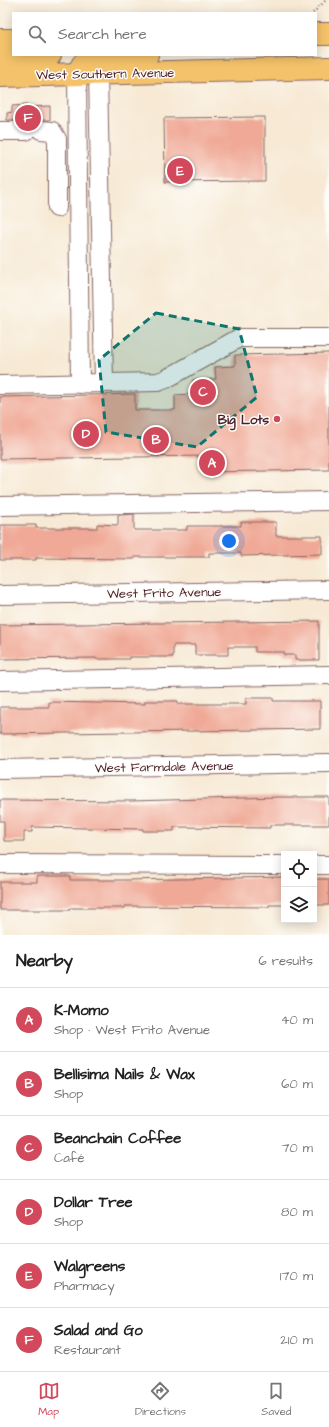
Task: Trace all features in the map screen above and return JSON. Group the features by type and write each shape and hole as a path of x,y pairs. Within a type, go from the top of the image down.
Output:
{"main road":[{"path":"317,34 329,34"},
{"path":"0,40 12,40"},
{"path":"0,59 40,58 47,56"},
{"path":"88,74 83,64 100,57 124,56"},
{"name":"West Southern Avenue","path":"0,76 329,68"}],"street":[{"path":"88,74 104,383"},
{"path":"80,384 88,74"},
{"path":"0,131 52,131 57,139 58,208"},
{"path":"0,385 162,381 239,338 329,338"},
{"path":"0,506 329,501"},
{"name":"West Frito Avenue","path":"0,595 329,590"},
{"path":"0,681 329,675"},
{"name":"West Farmdale Avenue","path":"0,769 329,763"},
{"path":"0,864 281,865"},
{"path":"317,865 329,865"}],"path":[{"path":"314,12 326,0"}],"highlighted area":[{"path":"156,313 239,329 257,397 197,447 106,432 99,360"}],"building":[{"path":"27,105 27,107 50,106 50,120 37,120 33,123 26,120 7,120 7,113 12,112 12,106"},
{"path":"265,117 265,181 165,182 164,118"},
{"path":"329,353 329,470 203,472 202,456 0,459 0,397 135,394 135,410 175,410 175,395 193,394 193,380 216,379 215,367 235,366 235,355"},
{"path":"134,514 134,530 187,530 187,526 241,526 241,522 276,522 276,536 322,536 322,554 241,556 241,553 209,553 209,557 134,557 134,559 36,558 36,560 0,560 0,525 36,525 36,528 97,528 97,524 118,525 118,515"},
{"path":"319,621 319,660 295,660 295,655 284,655 284,652 255,652 255,647 228,647 228,655 195,655 195,645 173,645 173,657 129,657 129,659 0,659 0,625"},
{"path":"246,698 273,698 273,701 320,701 320,729 0,734 0,707 49,707 49,702 145,704 145,701 178,701 178,704 246,704"},
{"path":"329,797 329,825 270,825 270,828 174,827 174,831 32,827 32,832 24,832 24,841 4,841 4,821 0,821 0,800 131,801"},
{"path":"37,876 70,876 70,880 281,877 281,905 269,905 269,907 125,906 125,908 70,908 70,910 0,910 0,882 37,882"},
{"path":"317,879 329,879 329,905 317,905"}],"place":[{"name":"Salad and Go","path":"28,118"},
{"name":"Walgreens","path":"180,171"},
{"name":"Beanchain Coffee","path":"203,392"},
{"name":"Big Lots","path":"277,419"},
{"name":"Dollar Tree","path":"86,434"},
{"name":"Bellisima Nails & Wax","path":"156,440"},
{"name":"K-Momo","path":"212,463"}]}
